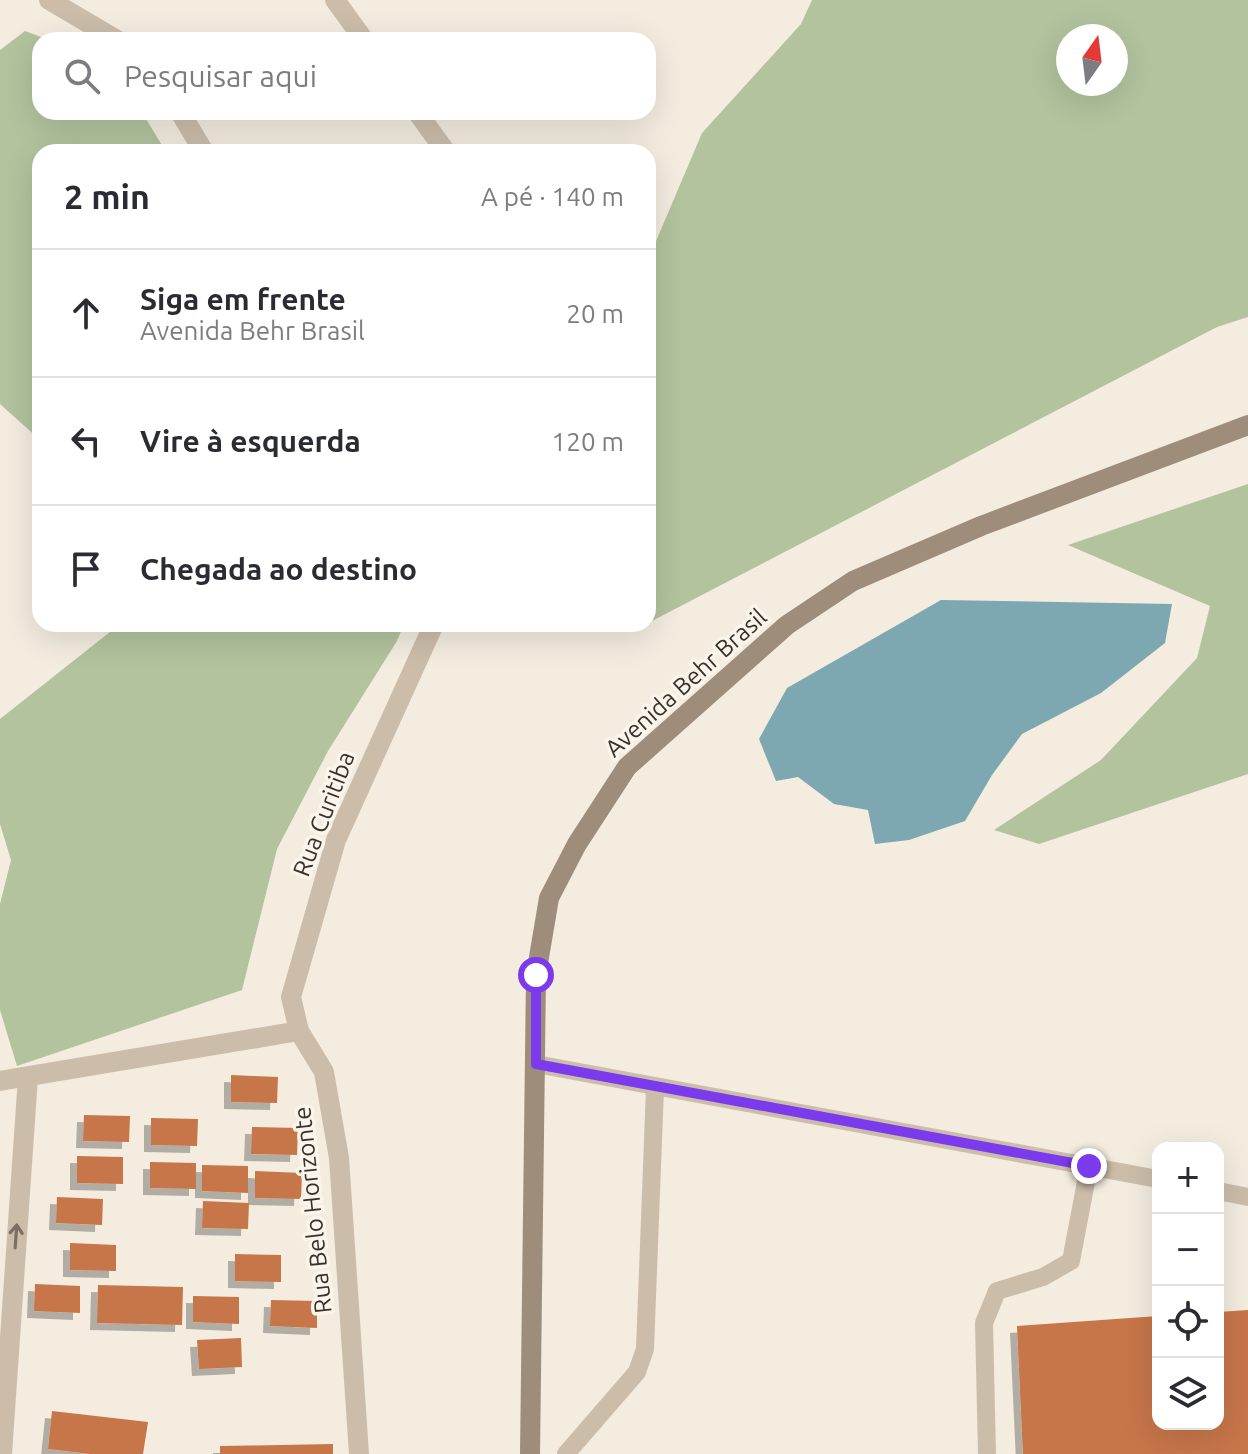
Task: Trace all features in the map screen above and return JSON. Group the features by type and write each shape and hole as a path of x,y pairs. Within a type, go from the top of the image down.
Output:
{"street":[{"path":"49,0 103,32"},
{"path":"335,0 358,32"},
{"path":"185,120 199,144"},
{"path":"423,120 440,144"},
{"name":"Avenida Behr Brasil","path":"530,1454 536,975 549,898 577,844 627,767 787,625 853,581 981,526 1248,425"},
{"name":"Rua Curitiba","path":"299,1031 291,997 336,840 430,632"},
{"path":"0,1081 299,1031"},
{"name":"Rua Belo Horizonte","path":"299,1031 324,1072 339,1158 359,1454"},
{"path":"2,1454 2,1392 28,1077"}],"lane":[{"path":"536,1064 1152,1178"},
{"path":"566,1454 637,1372 645,1349 655,1088"},
{"path":"987,1454 984,1323 997,1291 1043,1277 1071,1261 1089,1166"},
{"path":"1224,1192 1248,1197"}],"green space":[{"path":"812,0 1248,0 1248,317 1217,327 656,619 656,241 702,133 801,24"},
{"path":"25,31 32,34 32,120 147,120 161,144 32,144 32,433 0,404 0,50"},
{"path":"1248,484 1248,774 1039,844 994,830 1101,760 1197,658 1210,606 1068,545"},
{"path":"110,632 401,632 328,751 277,849 242,990 17,1066 0,1010 0,904 11,860 0,824 0,719"}],"water":[{"path":"941,600 1172,604 1165,643 1101,693 1022,734 992,775 965,821 909,840 875,844 868,810 834,804 798,777 776,781 759,739 787,688"}],"building":[{"path":"231,1075 278,1077 277,1103 231,1102"},
{"path":"84,1115 130,1116 129,1142 83,1141"},
{"path":"151,1118 198,1119 197,1146 151,1145"},
{"path":"252,1127 298,1128 297,1155 251,1154"},
{"path":"77,1156 123,1157 123,1184 77,1183"},
{"path":"150,1162 196,1163 196,1189 150,1188"},
{"path":"202,1165 248,1166 248,1193 202,1191"},
{"path":"255,1171 302,1173 301,1199 255,1198"},
{"path":"57,1197 103,1199 102,1225 56,1223"},
{"path":"203,1201 249,1203 248,1229 202,1228"},
{"path":"70,1243 116,1245 116,1271 70,1270"},
{"path":"235,1254 281,1255 281,1282 235,1281"},
{"path":"35,1284 80,1286 80,1313 34,1311"},
{"path":"98,1285 183,1287 182,1325 97,1323"},
{"path":"193,1296 239,1297 239,1324 193,1322"},
{"path":"271,1300 317,1301 317,1328 270,1326"},
{"path":"1248,1310 1248,1454 1023,1454 1017,1326 1152,1316 1152,1430 1224,1430 1224,1312"},
{"path":"241,1338 242,1367 199,1369 197,1340"},
{"path":"52,1411 148,1422 143,1454 90,1454 48,1449"},
{"path":"333,1444 333,1454 220,1454 220,1446"}],"route":[{"path":"536,975 536,1064 1089,1166"}]}
